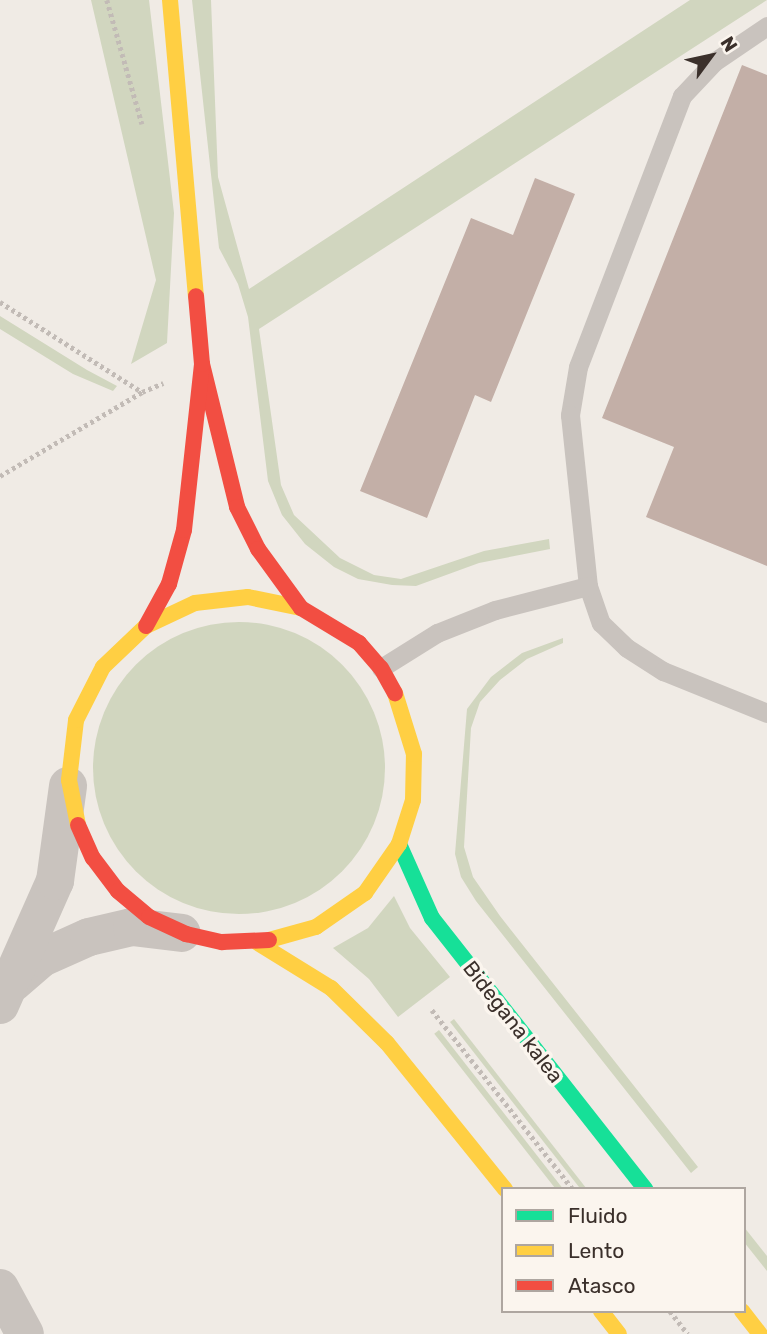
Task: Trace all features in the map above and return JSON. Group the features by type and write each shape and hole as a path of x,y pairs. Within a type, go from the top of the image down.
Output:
{"street":[{"path":"170,0 202,364 237,507 258,549 301,608"},
{"path":"4,996 55,881 76,720 97,677 146,626 169,584 184,530 202,364"},
{"path":"4,996 42,958 89,937 132,927 222,942 258,943 316,927 365,893 399,844 413,800 414,754 403,709 381,668 359,643 301,608 248,597 195,603 146,626"},
{"path":"69,780 76,821 93,858 118,891 149,917 186,934"},
{"name":"Bidegana kalea","path":"399,844 432,918 643,1187"},
{"path":"258,943 331,988 387,1043 503,1187"},
{"path":"0,1288 24,1334"},
{"path":"603,1313 619,1334"},
{"path":"744,1313 760,1334"}],"lane":[{"path":"767,26 714,62 682,96 578,367 570,415 588,586 600,623 627,648 663,670 767,713"},
{"path":"381,668 437,633 495,610 588,586"}],"path":[{"path":"0,302 142,393"},
{"path":"0,477 142,393 202,364"},
{"path":"432,1010 571,1187"},
{"path":"672,1313 688,1334"}],"green space":[{"path":"91,0 149,0 174,213 167,343 131,364 156,280"},
{"path":"192,0 211,0 218,177 249,289 690,0 767,0 259,329 281,485 294,515 340,558 374,575 401,579 484,551 549,539 550,549 479,563 416,586 392,585 358,579 334,567 305,544 282,515 268,481 248,317 238,284 219,248"},
{"path":"0,316 117,386 113,391 73,374 0,329"},
{"path":"239,622 281,628 308,639 332,655 352,675 368,699 379,726 385,768 379,810 368,837 352,861 332,881 308,897 281,908 239,914 197,908 170,897 146,881 126,861 110,837 99,810 93,768 99,726 110,699 126,675 146,655 170,639 197,628"},
{"path":"563,638 563,643 527,659 500,680 480,702 471,728 464,847 473,877 500,916 698,1167 691,1173 476,901 461,877 455,854 467,709 491,677 522,653"},
{"path":"394,896 410,928 450,977 398,1017 369,979 333,948 368,928"},
{"path":"454,1019 585,1187 579,1187 450,1022"},
{"path":"439,1030 562,1187 554,1187 434,1034"},
{"path":"746,1230 767,1256 767,1271 746,1245"}],"building":[{"path":"742,65 767,75 767,566 646,517 674,447 602,418"},
{"path":"535,178 575,194 491,402 475,395 427,518 360,491 471,218 513,235"}],"traffic: fast":[{"path":"399,844 432,918 643,1187"}],"traffic: slow":[{"path":"170,0 196,296"},
{"path":"78,825 69,780 76,720 103,667 146,626 195,603 248,597 301,608"},
{"path":"269,940 316,927 365,893 399,844 413,800 414,754 395,693"},
{"path":"258,943 331,988 387,1043 503,1187"},
{"path":"603,1313 619,1334"},
{"path":"744,1313 760,1334"}],"traffic: jam":[{"path":"146,626 169,584 184,530 202,364 196,296"},
{"path":"202,364 237,507 258,549 301,608 359,643 381,668 395,693"},
{"path":"78,825 93,858 118,891 149,917 186,934 222,942 269,940"}]}
